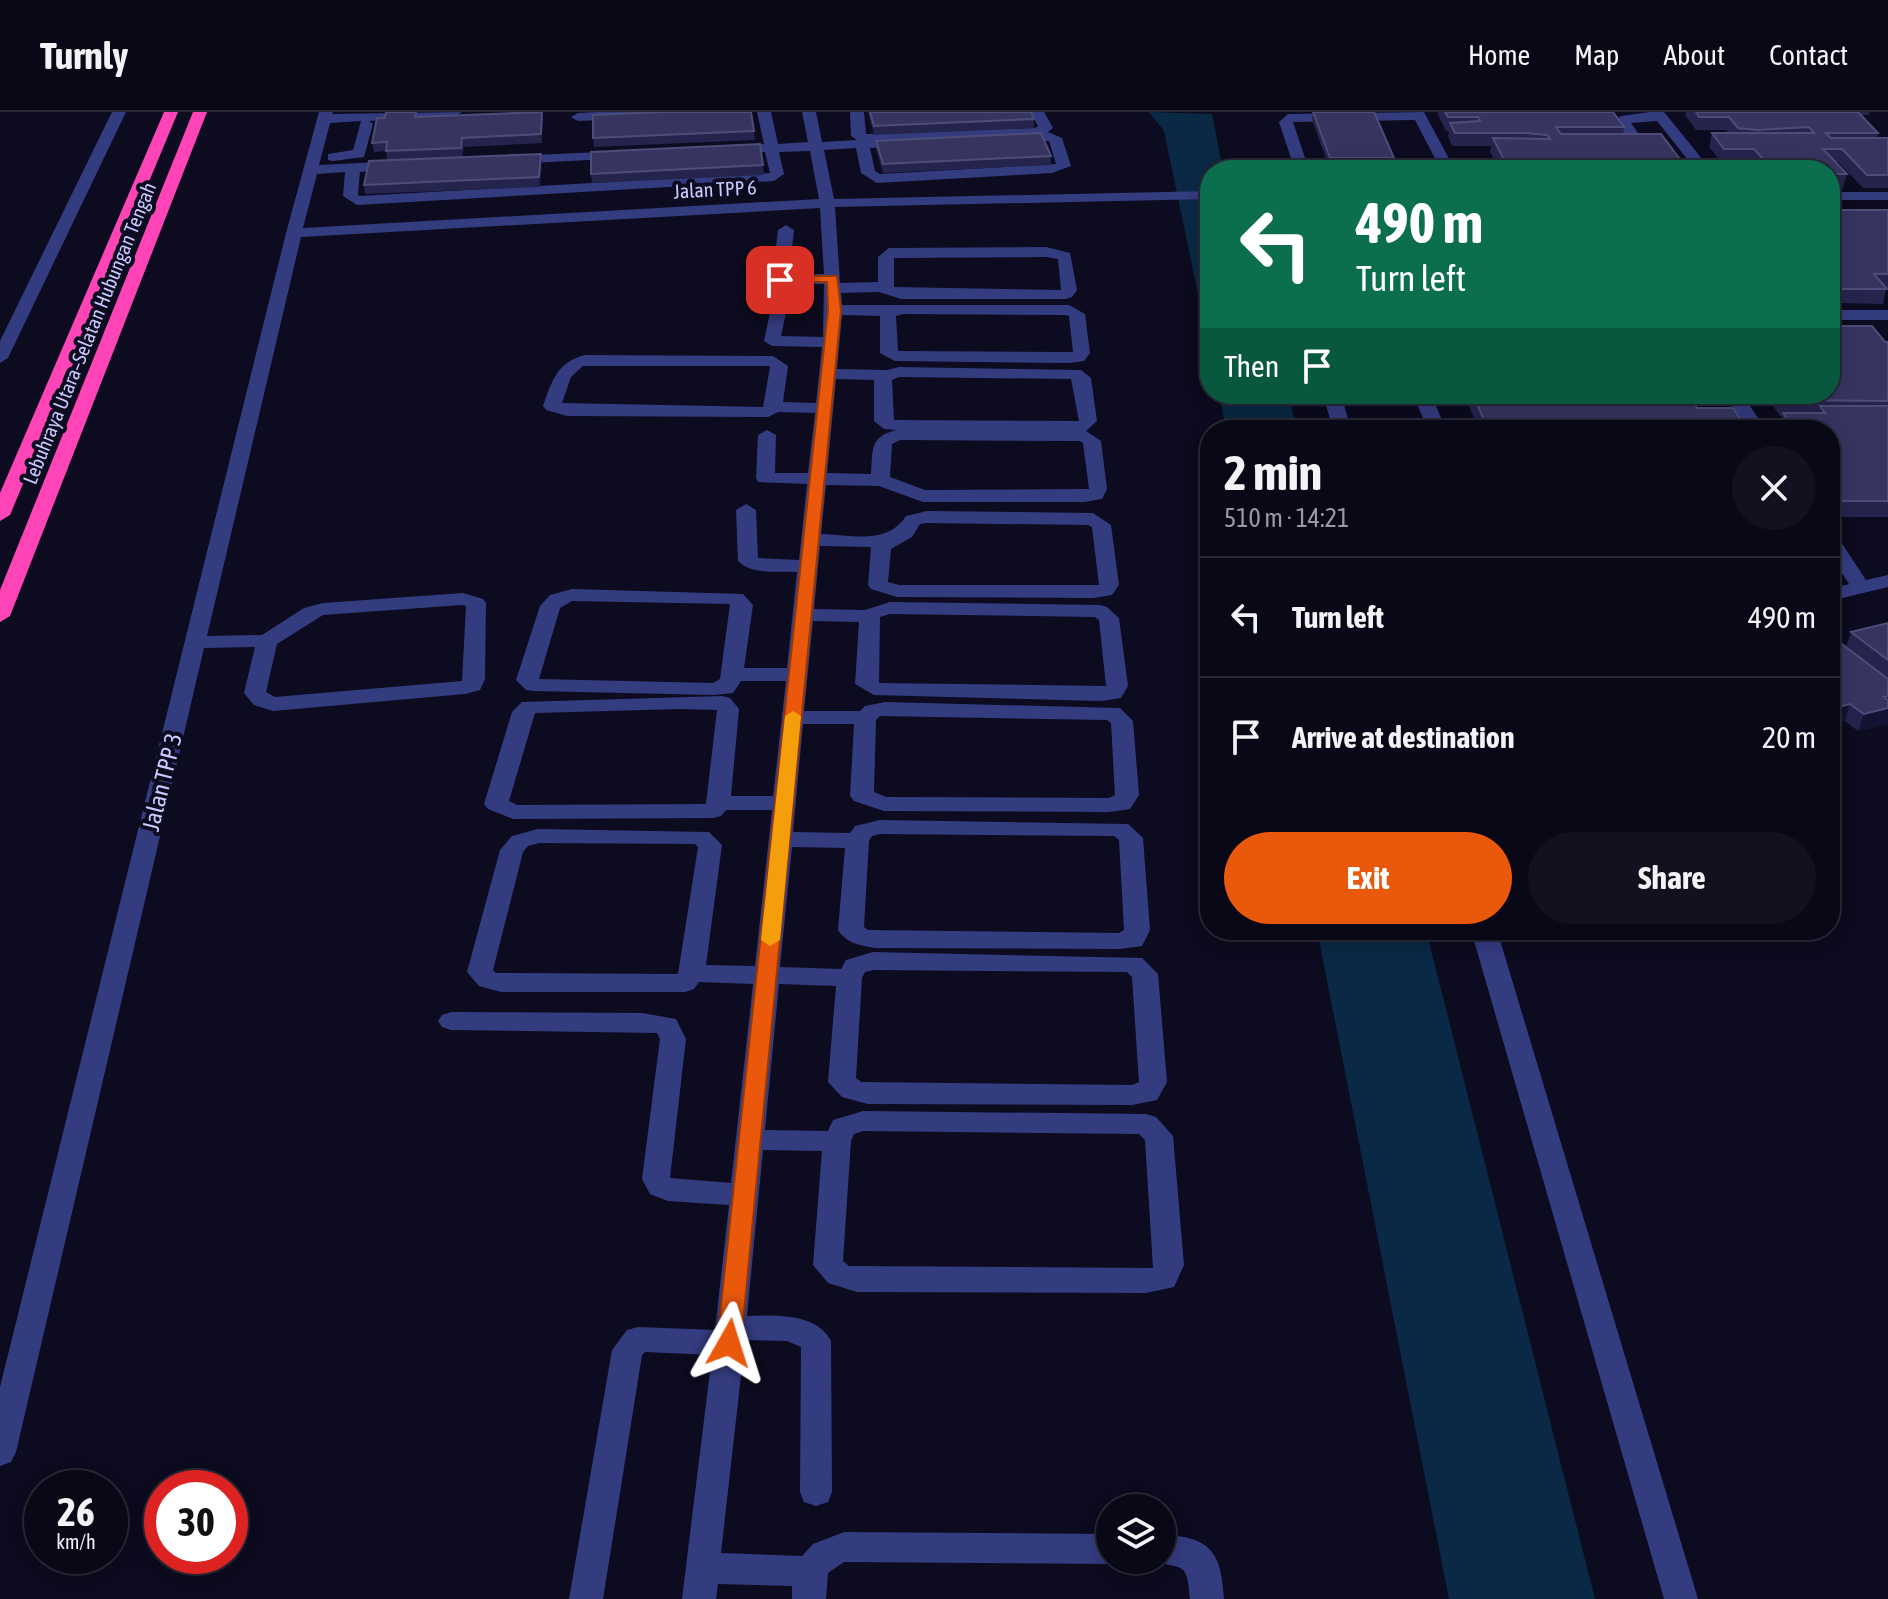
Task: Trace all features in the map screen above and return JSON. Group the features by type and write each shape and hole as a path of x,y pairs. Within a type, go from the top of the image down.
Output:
{"highway":[{"name":"Lebuhraya Utara–Selatan Hubungan Tengah","path":"0,515 171,112"},
{"name":"Lebuhraya Utara–Selatan Hubungan Tengah","path":"0,616 200,112"}],"street":[{"path":"0,358 119,112"},
{"path":"325,116 455,112"},
{"path":"494,161 576,132 688,112"},
{"path":"353,168 350,196 357,201 774,177 777,174 764,112"},
{"path":"809,112 827,203 834,292 831,342 730,1336 701,1583 809,1585 820,1555 844,1547 1096,1549"},
{"path":"857,112 858,136 866,138 1037,132 1046,128 1037,112"},
{"path":"1299,160 1286,122 1288,118 1418,114 1443,160"},
{"path":"1634,137 1621,120 1659,114 1696,160"},
{"name":"Jalan TPP 3","path":"0,1452 294,233 325,116"},
{"path":"313,164 359,154 370,117"},
{"path":"576,132 633,154"},
{"path":"572,189 576,132"},
{"path":"709,151 816,147 862,144 1046,136 1055,138 1064,166 877,179 868,173 862,144"},
{"path":"313,164 353,168 415,164"},
{"name":"Jalan TPP 6","path":"294,233 827,203 1200,195"},
{"path":"1840,196 1888,196"},
{"path":"786,230 780,280 834,292 892,311 1069,310 1077,314 1082,353 1069,358 895,356 888,353 888,316 892,311"},
{"path":"1046,252 1065,256 1069,290 1066,294 1057,295 901,294 892,293 886,287 886,257 889,253 1046,252"},
{"path":"834,292 886,287"},
{"path":"780,303 772,341 831,342"},
{"path":"1840,314 1888,315"},
{"path":"773,407 779,366 773,361 601,360 572,362 552,406 567,411 758,413 768,412 773,407 825,408"},
{"path":"828,374 1075,374 1082,378 1088,421 1084,426 1074,427 890,425 883,421 883,380 887,375"},
{"path":"767,435 765,478 881,480 923,496 1084,496 1095,495 1098,489 1092,441 1084,436 900,435 887,438 883,443 881,480"},
{"path":"746,510 748,561 809,567"},
{"path":"811,540 886,541 905,533 913,520 927,517 1093,519 1101,525 1109,585 1105,591 1093,592 886,589 878,585 881,546 886,541"},
{"path":"1840,555 1861,588"},
{"path":"1840,593 1888,581"},
{"path":"572,595 736,598 743,605 732,674 725,688 713,689 546,687 527,680 550,606 557,599 572,595"},
{"path":"195,642 267,641 311,612 463,599 476,603 474,679 472,685 465,688 273,704 255,693 267,641"},
{"path":"804,615 870,616 875,611 890,608 1100,611 1109,618 1117,686 1113,693 1101,694 874,689 866,684 870,616"},
{"path":"732,674 797,675"},
{"path":"681,702 722,703 728,709 719,803 713,811 703,812 513,812 496,804 523,712 530,707 681,702"},
{"path":"793,717 865,718 873,711 885,709 1112,713 1122,721 1127,795 1122,804 1109,805 871,801 862,796 865,718"},
{"path":"719,803 784,803"},
{"path":"880,827 1120,829 1131,838 1137,930 1133,940 1119,941 875,940 860,937 851,930 857,841 863,831 880,827"},
{"path":"538,836 701,837 710,845 692,973 685,983 670,985 501,983 488,980 480,972 512,850 520,841 538,836"},
{"path":"781,839 857,841"},
{"path":"1487,940 1681,1599"},
{"path":"873,961 1133,964 1145,974 1153,1082 1147,1093 1132,1095 868,1094 852,1090 842,1082 849,978 855,966 873,961"},
{"path":"692,973 849,978"},
{"path":"451,1021 642,1022 667,1025 673,1039 656,1179 668,1190 744,1195"},
{"path":"863,1121 1146,1124 1159,1136 1169,1265 1163,1279 1146,1281 857,1280 839,1275 828,1265 837,1141 843,1127 863,1121"},
{"path":"750,1140 837,1141"},
{"path":"586,1599 627,1350 638,1339 730,1336 787,1329 807,1333 816,1341 816,1492"},
{"path":"1176,1550 1189,1551 1205,1568 1207,1599"}],"water":[{"path":"1149,112 1212,114 1221,160 1200,160 1200,303 1164,131"},
{"path":"1221,404 1290,404 1294,420 1224,420"},
{"path":"1319,940 1429,940 1595,1599 1449,1599"}],"building":[{"path":"386,112 416,112 415,117 542,112 541,134 462,138 461,148 386,151 387,142 372,143 377,118 385,118"},
{"path":"751,112 754,131 593,138 593,115"},
{"path":"870,112 1031,112 1034,119 874,126"},
{"path":"1313,112 1374,112 1394,158 1330,158"},
{"path":"1445,112 1613,112 1624,127 1556,127 1561,134 1661,134 1680,160 1504,160 1493,138 1550,139 1547,135 1525,133 1455,133 1450,123 1480,121 1478,117 1448,117"},
{"path":"1696,112 1858,112 1878,133 1826,133 1831,138 1888,138 1888,175 1867,175 1842,149 1823,149 1834,160 1764,160 1754,149 1724,149 1712,133 1814,133 1809,127 1738,128 1729,117 1699,117"},
{"path":"1041,133 1051,156 883,164 876,141"},
{"path":"760,144 763,165 591,174 591,152"},
{"path":"541,154 539,177 364,185 369,161"},
{"path":"1840,210 1888,210 1888,274 1874,274 1887,289 1842,289"},
{"path":"1840,326 1872,326 1888,342 1888,401 1840,401"},
{"path":"1477,404 1694,404 1697,408 1733,408 1741,420 1484,420"},
{"path":"1820,406 1888,406 1888,501 1842,501 1840,498 1840,420 1788,420 1783,413 1825,413"},
{"path":"1888,623 1888,660 1851,632"},
{"path":"1840,643 1888,679 1888,696 1884,697 1888,700 1888,708 1864,714 1850,704 1840,706"}],"slow traffic":[{"path":"770,940 793,716"}],"route":[{"path":"729,1343 834,310 833,279 780,280"}]}
